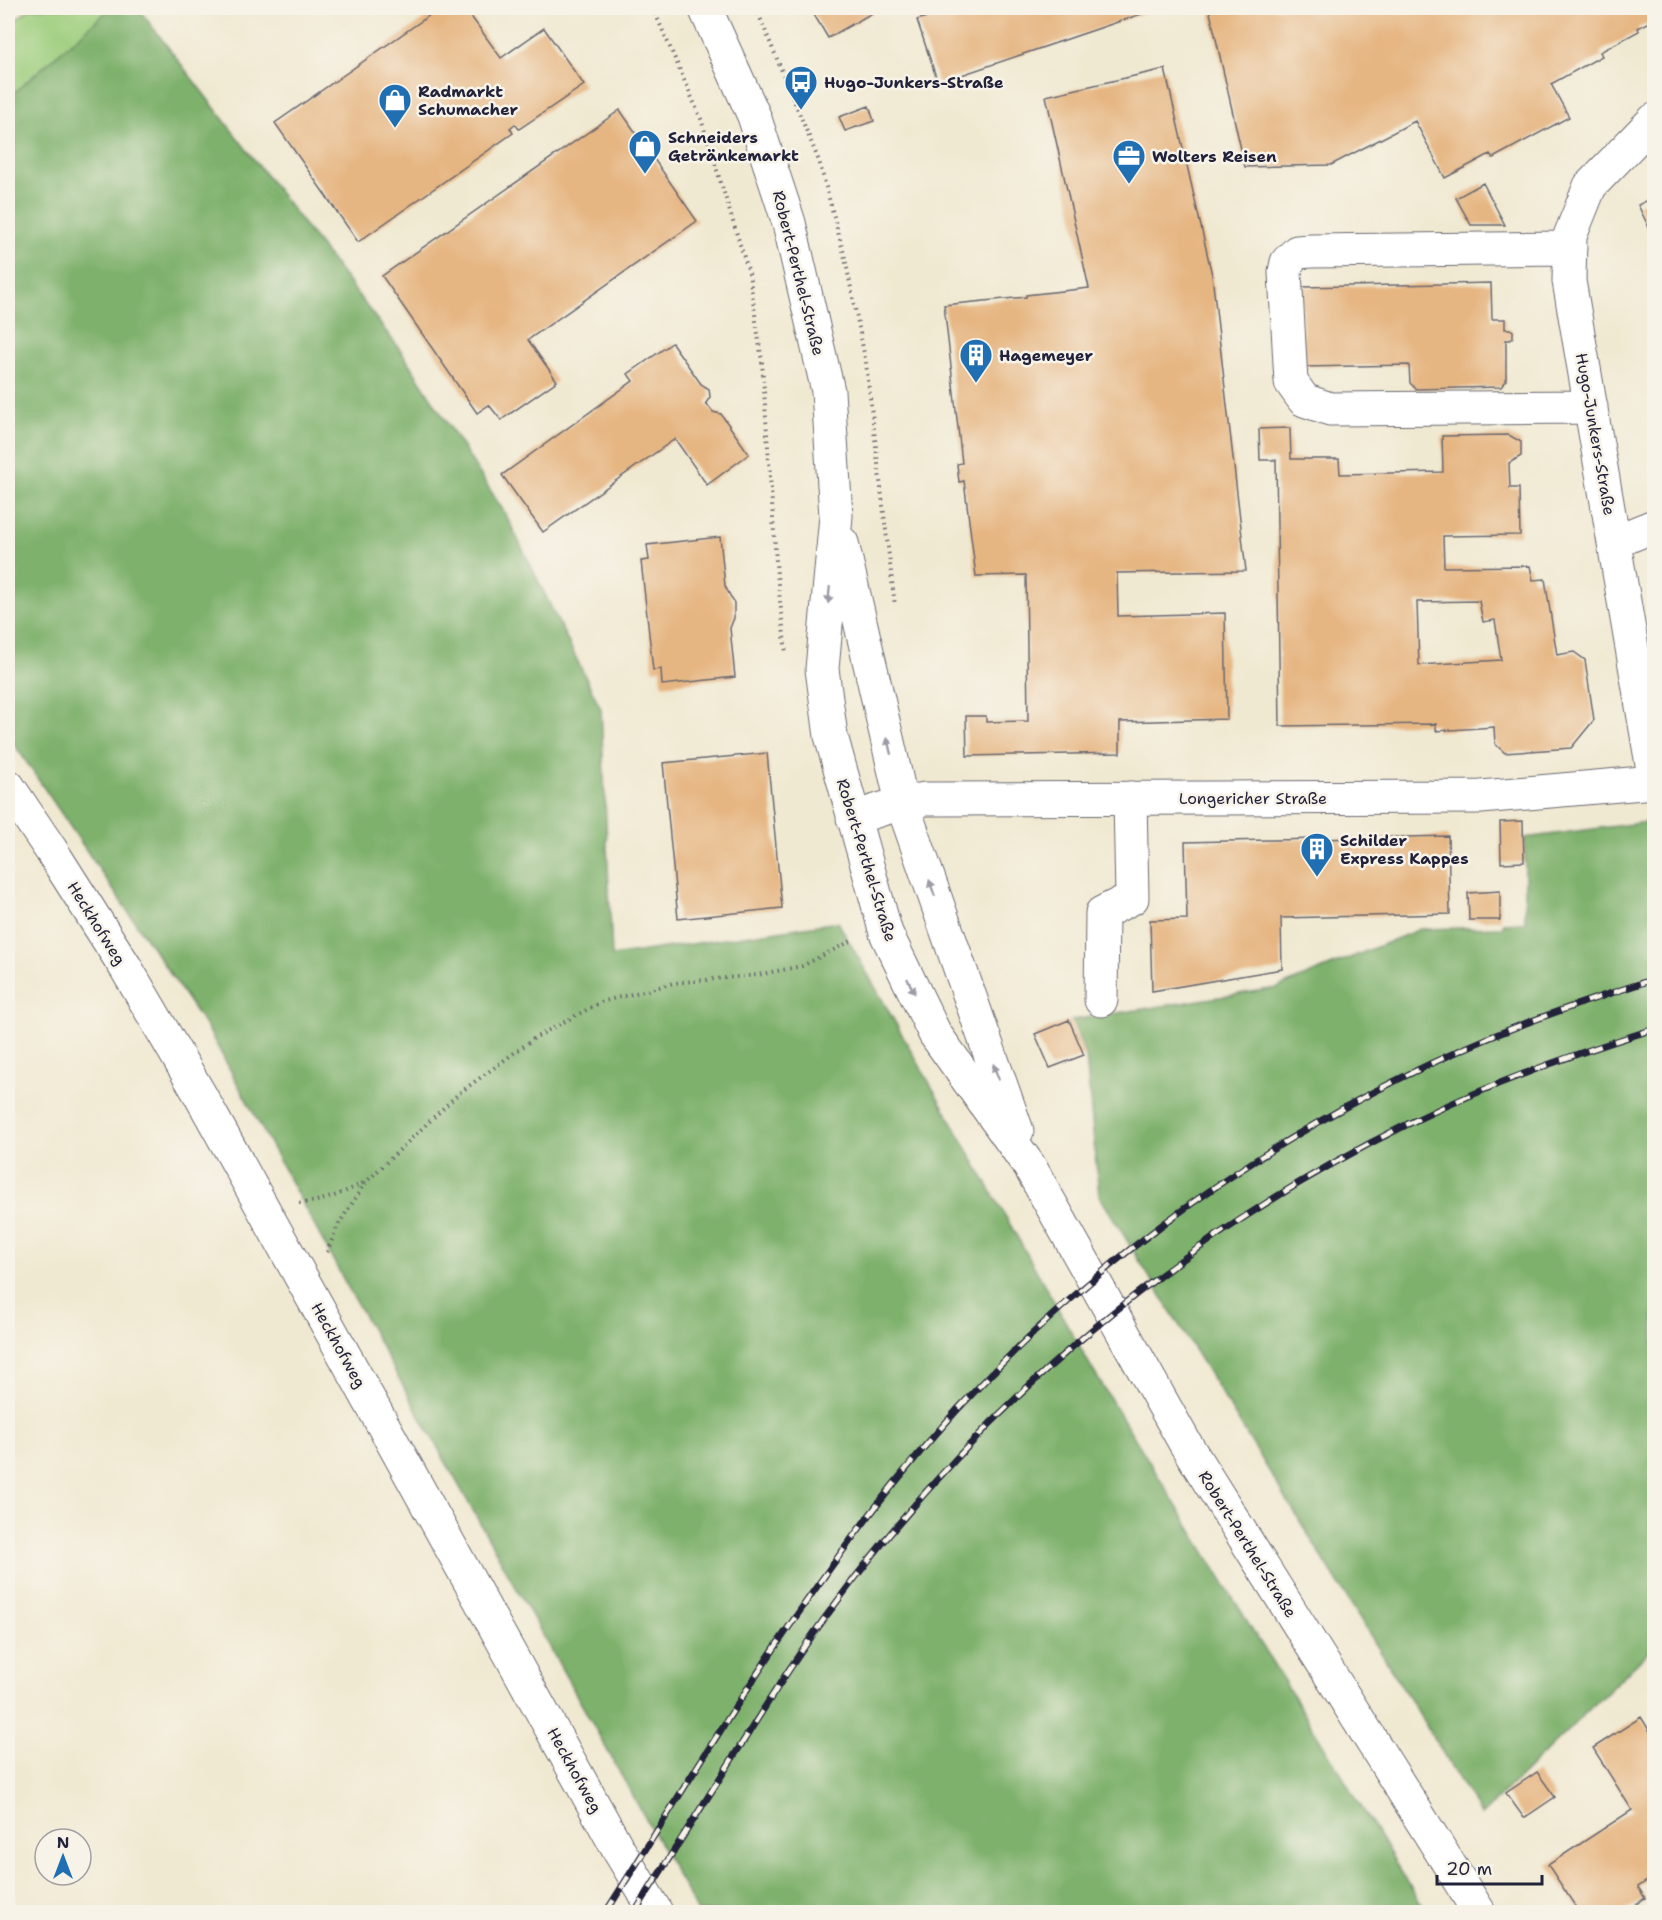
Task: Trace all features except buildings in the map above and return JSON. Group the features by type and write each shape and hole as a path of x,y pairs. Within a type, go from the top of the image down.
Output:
{"street":[{"name":"Robert-Perthel-Straße","path":"705,8 754,116 793,237 828,391 836,516 822,669 831,736 886,933 935,1034 1030,1167 1185,1443 1479,1912"},
{"name":"Hugo-Junkers-Straße","path":"1654,120 1590,186 1570,236 1569,281 1654,776"},
{"path":"1570,248 1297,252 1287,262 1285,272 1291,382 1304,400 1330,409 1591,407"},
{"name":"Robert-Perthel-Straße","path":"836,516 902,803 1030,1167"},
{"path":"1614,542 1654,526"},
{"name":"Longericher Straße","path":"853,818 902,803 925,799 1481,797 1654,782"},
{"name":"Heckhofweg","path":"8,786 126,968 199,1094 618,1849 656,1912"},
{"path":"1101,1000 1102,913 1132,898 1130,798"}],"path":[{"path":"653,8 700,119 749,273 762,362 777,575 788,662"},
{"path":"310,1291 338,1225 366,1182 458,1094 536,1037 601,1002 674,983 757,975 802,966 858,937"},
{"path":"259,1203 313,1203 335,1197 366,1182"}],"green space":[{"path":"31,8 111,8 8,98 8,24"},
{"path":"111,8 138,8 401,351 505,513 601,709 612,956 838,922 1094,1372 1426,1912 698,1912 346,1284 209,1031 8,735 8,98"},
{"path":"1654,821 1654,1646 1481,1815 1099,1195 1086,1057 1072,1020 1277,988 1420,929 1503,927 1503,923 1525,922 1525,838"}],"railway":[{"path":"606,1912 779,1641 893,1485 954,1413 1020,1346 1090,1283 1164,1224 1241,1170 1322,1120 1405,1076 1491,1037 1654,979"},
{"path":"635,1912 762,1711 836,1603 895,1528 957,1458 1023,1391 1093,1329 1167,1271 1244,1217 1324,1168 1468,1096 1560,1060 1654,1029"}],"place":[{"name":"Hugo-Junkers-Straße","path":"801,111"},
{"name":"Radmarkt Schumacher","path":"395,129"},
{"name":"Schneiders Getränkemarkt","path":"645,175"},
{"name":"Wolters Reisen","path":"1129,185"},
{"name":"Hagemeyer","path":"976,384"},
{"name":"Schilder Express Kappes","path":"1317,878"}]}
